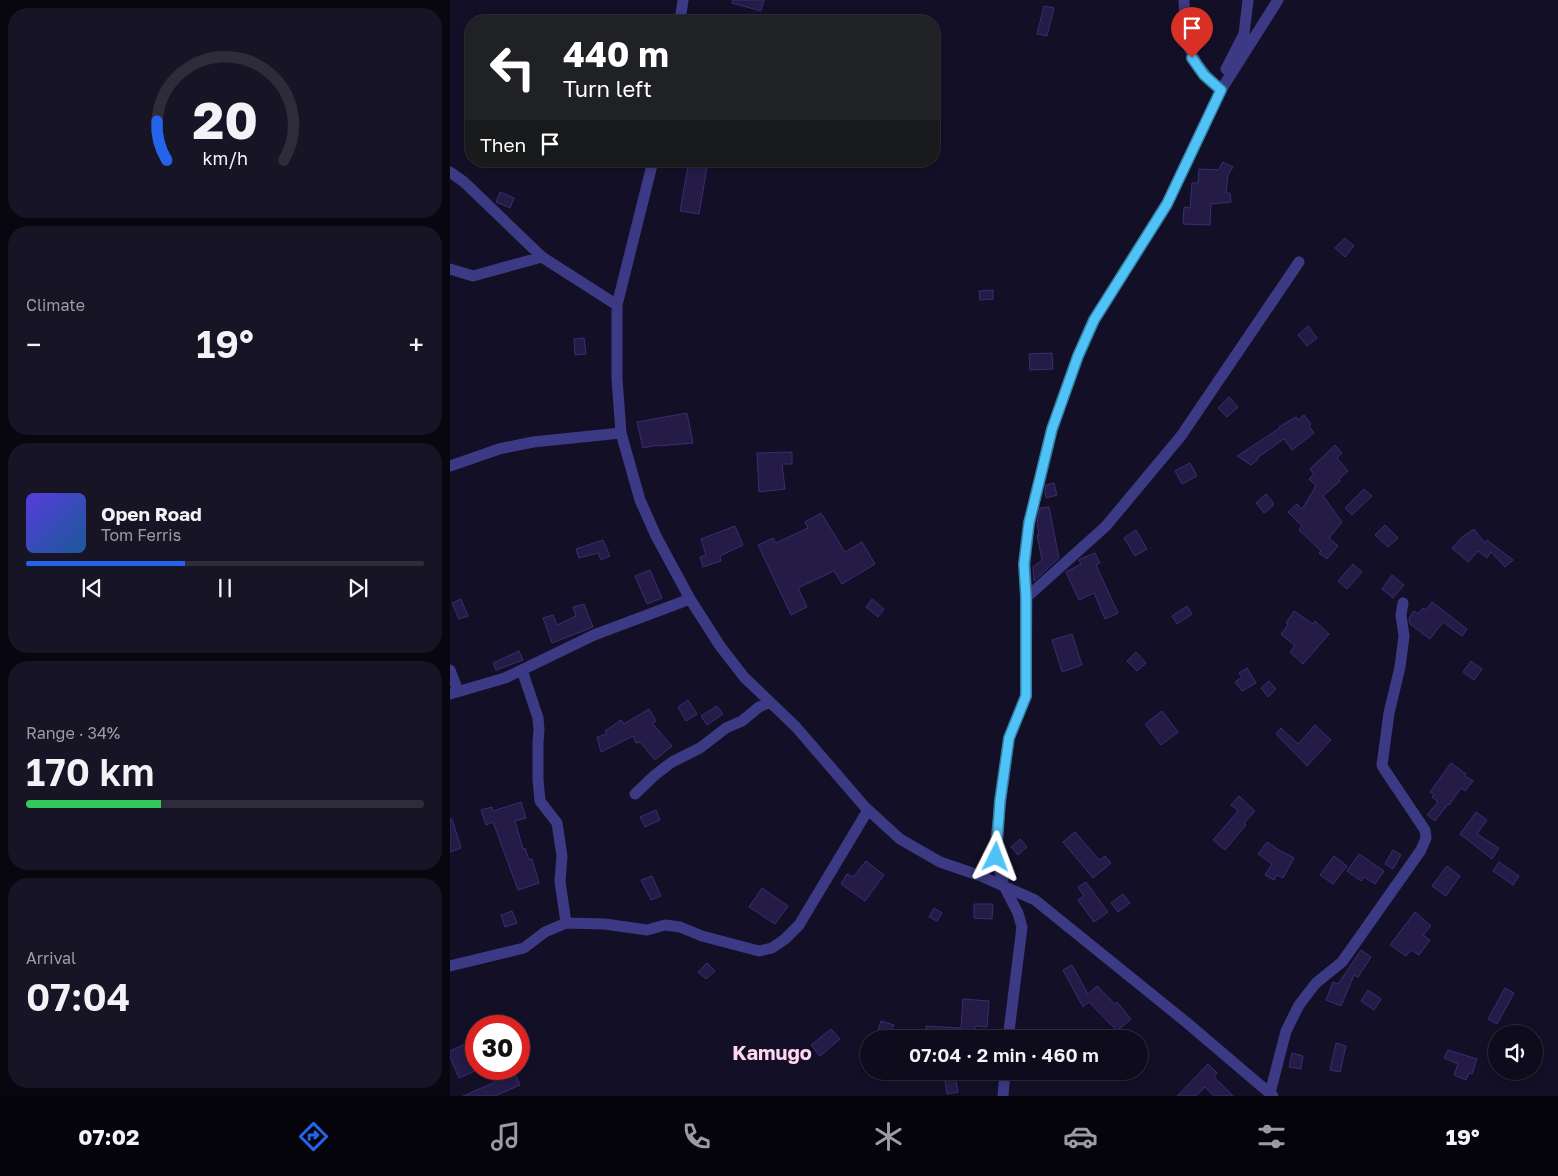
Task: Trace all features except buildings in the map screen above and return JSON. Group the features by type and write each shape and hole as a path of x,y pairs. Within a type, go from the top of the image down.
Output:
{"street":[{"path":"681,15 683,0"},
{"path":"1184,0 1186,36 1192,58 1204,75 1221,90"},
{"path":"1221,90 1223,76 1244,34 1248,0"},
{"path":"1009,1030 1022,927 1018,913 1004,886 996,857 996,837 1009,738 1026,696 1024,564 1029,523 1052,429 1078,356 1094,320 1167,204 1221,90 1278,0"},
{"path":"652,167 617,305 617,379 621,433 640,500 656,536 690,599 720,646 744,677 796,727 868,810 900,838 940,862 1035,900 1186,1022 1271,1095 1286,1031 1299,1005 1316,983 1342,962 1421,850 1426,838 1425,830 1382,765 1389,713 1400,668 1404,636 1401,615 1403,603"},
{"path":"450,172 464,182 542,257 617,305"},
{"path":"450,269 473,276 542,257"},
{"path":"1026,597 1106,526 1180,436 1299,262"},
{"path":"450,466 499,449 533,442 621,433"},
{"path":"450,670 454,692 505,678 594,634 690,599"},
{"path":"522,670 538,718 540,801 557,823 562,856 560,881 566,923"},
{"path":"635,794 672,762 700,748 726,728 742,721 759,707 770,702"},
{"path":"450,966 524,948 545,932 566,923 605,924 647,930 665,925 680,926 702,936 759,952 772,948 785,939 799,925 868,810"},
{"path":"1002,1096 1004,1080"}],"district":[{"name":"Kamugo","path":"772,1052"}],"route":[{"path":"996,857 996,837 1009,738 1026,696 1024,564 1029,523 1038,485 1052,429 1064,392 1094,320 1167,204 1221,90 1204,75 1192,58"}]}
